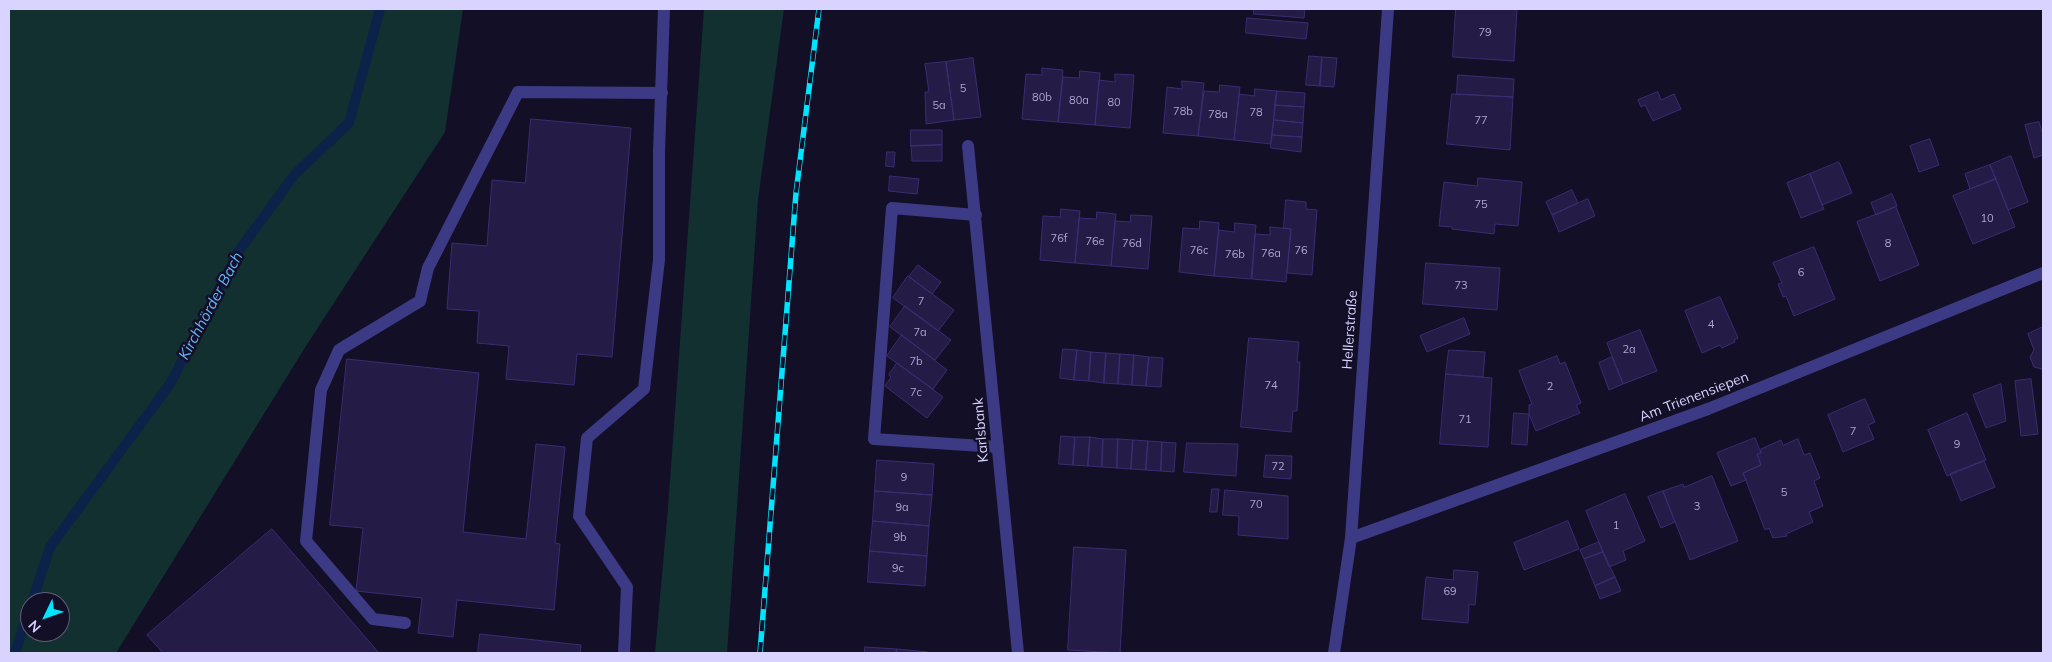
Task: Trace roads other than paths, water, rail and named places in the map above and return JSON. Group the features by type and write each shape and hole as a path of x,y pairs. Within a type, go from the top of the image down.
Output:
{"street":[{"path":"624,653 627,587 580,516 587,438 644,389 659,260 664,9"},
{"name":"Hellerstraße","path":"1334,653 1351,538 1388,9"},
{"path":"405,622 373,619 306,541 321,390 338,350 420,301 428,268 518,92 662,93"},
{"name":"Karlsbank","path":"968,146 976,209 1018,653"},
{"path":"976,209 892,208 874,439 998,447"},
{"name":"Am Trienensiepen","path":"1351,538 1708,409 2043,273"}],"waterway":[{"name":"Kirchhörder Bach","path":"35,592 50,547 170,384 238,252 295,174 349,123 380,9"},
{"name":"Kirchhörder Bach","path":"15,653 20,638"}],"railway":[{"path":"760,653 796,193 819,9"}]}
